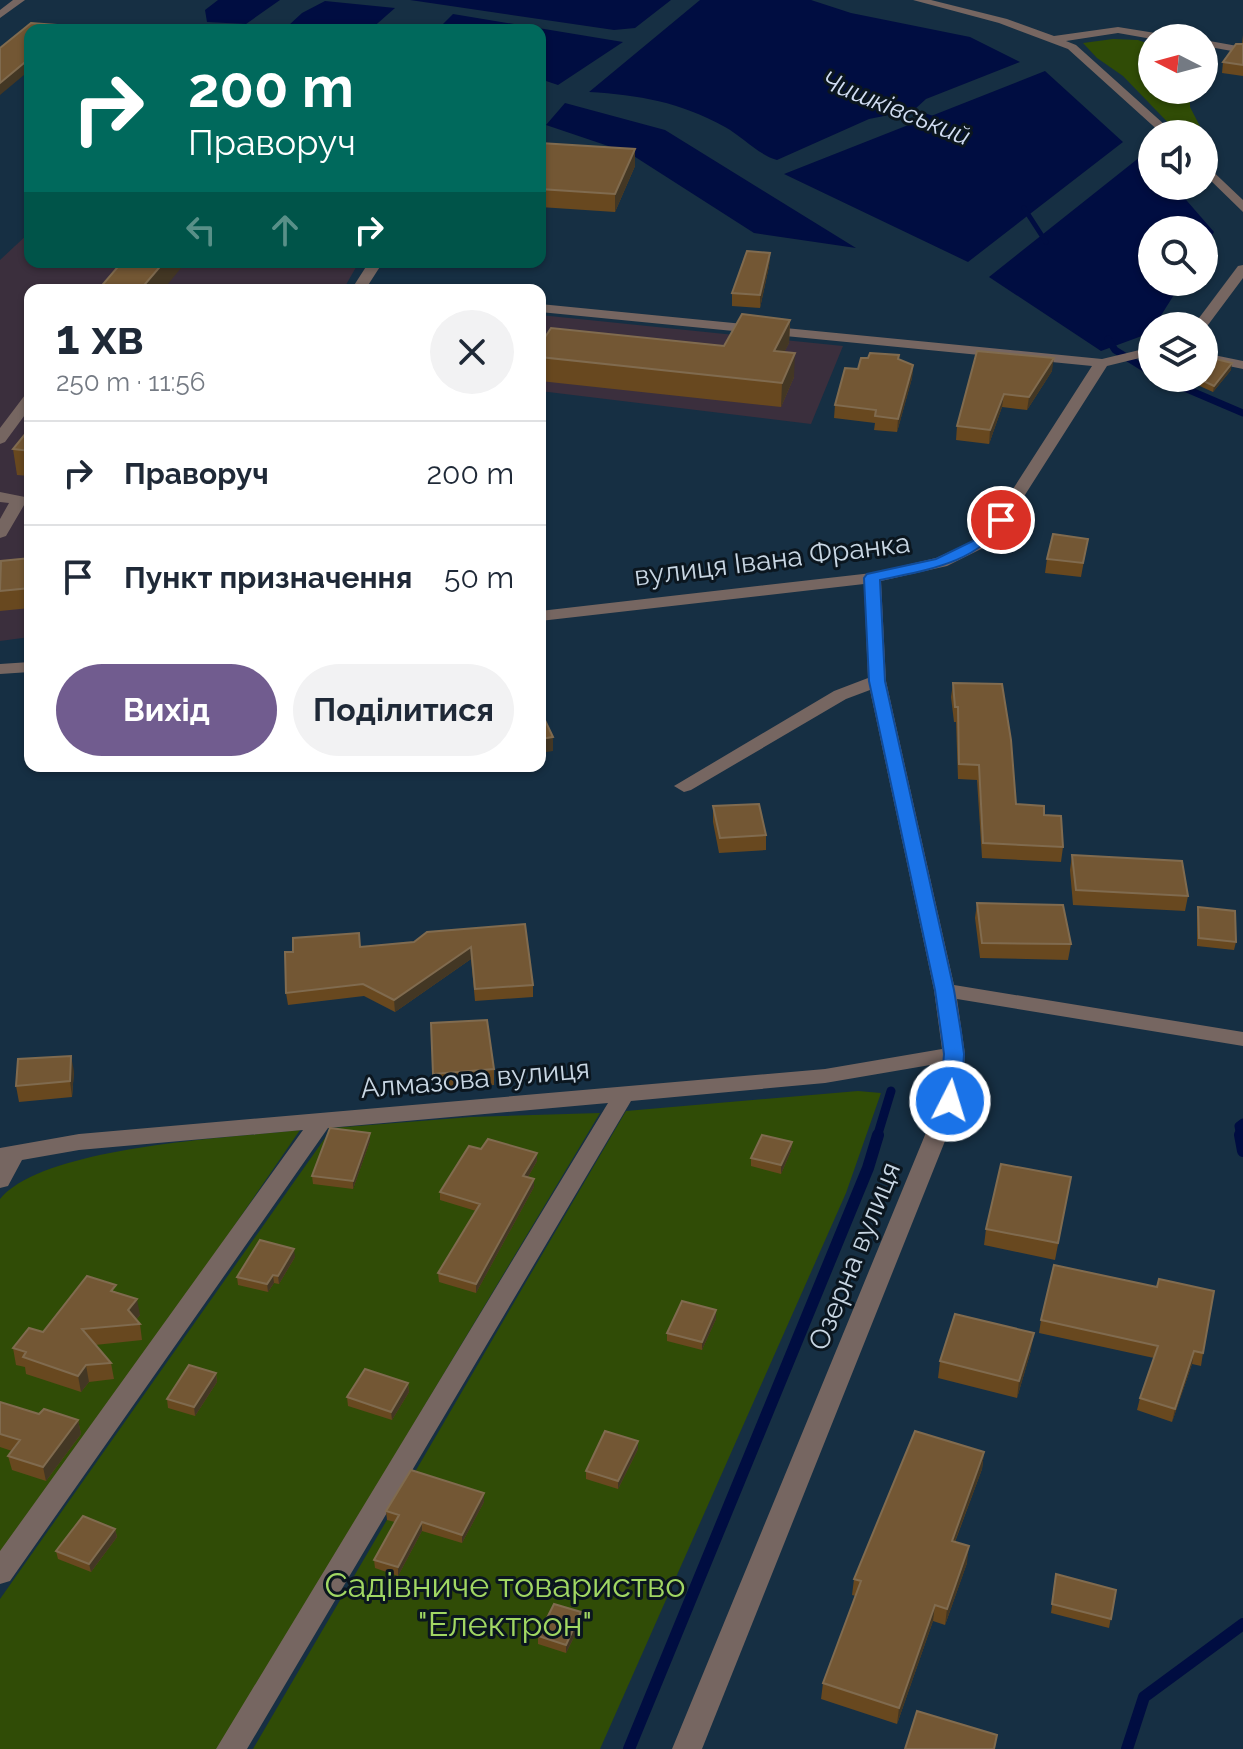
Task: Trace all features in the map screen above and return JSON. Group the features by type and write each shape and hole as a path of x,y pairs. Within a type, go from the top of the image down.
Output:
{"street":[{"path":"0,15 20,0"},
{"path":"918,0 1003,21 1072,47 1153,120"},
{"path":"1053,40 1118,30 1138,33"},
{"path":"1218,46 1243,50"},
{"path":"1218,182 1243,208"},
{"path":"1211,312 1243,269"},
{"path":"546,309 1109,361 1138,354"},
{"path":"1218,360 1243,365"},
{"name":"вулиця Івана Франка","path":"546,615 872,578 930,566 979,544 1001,520 1109,361"},
{"path":"0,439 24,406"},
{"path":"0,497 19,500 0,533"},
{"name":"Озерна вулиця","path":"687,1749 950,1101 954,1054 945,990 877,681 872,578"},
{"path":"0,669 24,667"},
{"path":"684,786 840,695 877,681"},
{"path":"945,990 1243,1039"},
{"name":"Алмазова вулиця","path":"6,1156 79,1142 825,1076 954,1054"},
{"path":"231,1749 623,1096"},
{"path":"0,1573 321,1121"},
{"path":"0,1180 6,1156"}],"shaded area":[{"path":"24,238 24,268 356,268 346,284 24,284 24,638 0,641 0,260"},
{"path":"546,316 843,346 811,424 546,392"}],"green space":[{"path":"1138,40 1138,92 1123,76 1097,58 1083,43"},
{"path":"1150,104 1190,104 1197,120 1165,120"},
{"name":"Садівниче товариство \"Електрон\"","path":"858,1091 881,1093 846,1193 600,1749 253,1749 626,1111"},
{"name":"Садівниче товариство \"Електрон\"","path":"600,1113 219,1749 0,1749 0,1599 332,1128 471,1117"},
{"path":"300,1130 0,1557 0,1199 23,1181 56,1167 96,1156 186,1141"}],"water":[{"path":"218,0 280,0 246,24 207,22 205,10"},
{"path":"410,0 671,0 635,28 614,30"},
{"path":"700,0 811,0 851,13 970,37 1020,62 926,99 914,110 869,119 777,160 763,154 725,127 692,111 642,98 589,92"},
{"path":"325,1 395,8 377,24 290,24 302,13"},
{"path":"453,14 514,24 443,24"},
{"path":"546,29 623,42 558,85 546,81"},
{"path":"1045,71 1123,142 968,262 784,174"},
{"path":"565,103 665,130 856,248 754,233 629,153 546,125"},
{"path":"1138,159 1138,200 1186,200 1200,216 1138,216 1138,296 1173,296 1163,312 1138,312 1138,337 1101,351 989,277"}],"building":[{"path":"24,29 24,63 0,83 0,48"},
{"path":"1236,44 1243,44 1243,65 1223,62"},
{"path":"546,143 635,149 615,194 546,189"},
{"path":"747,251 770,253 760,295 732,293"},
{"path":"117,268 159,268 145,284 103,284"},
{"path":"742,314 790,320 774,351 795,353 782,383 546,358 546,336 551,328 724,346"},
{"path":"977,351 1054,358 1029,397 1004,394 990,430 957,426"},
{"path":"870,353 899,355 898,359 913,365 898,419 875,416 876,410 835,405 845,368 858,369 861,358 868,358"},
{"path":"1218,360 1232,363 1218,381"},
{"path":"24,435 24,450 13,449"},
{"path":"1053,534 1088,539 1083,563 1047,559"},
{"path":"24,559 24,589 0,591 1,561"},
{"path":"953,683 1002,684 1011,740 1016,804 1044,806 1044,815 1061,816 1063,847 983,843 979,765 959,764 958,707 955,707"},
{"path":"546,722 553,737 546,738"},
{"path":"759,804 766,835 720,838 713,806"},
{"path":"1072,855 1182,861 1188,896 1076,890"},
{"path":"977,903 1063,905 1071,944 982,943"},
{"path":"1198,907 1235,911 1236,942 1199,938"},
{"path":"525,924 533,985 475,989 471,947 394,1000 363,984 286,993 285,952 293,952 293,938 359,933 360,947 414,942 427,932"},
{"path":"487,1020 494,1069 433,1074 431,1023"},
{"path":"71,1056 70,1081 16,1086 18,1059"},
{"path":"330,1128 370,1133 353,1181 312,1176"},
{"path":"762,1135 792,1142 781,1165 751,1158"},
{"path":"488,1139 537,1153 523,1176 534,1179 476,1284 438,1273 480,1204 440,1192 469,1146 481,1149"},
{"path":"1001,1164 1071,1177 1058,1243 986,1229"},
{"path":"260,1240 294,1249 278,1276 273,1275 267,1284 237,1277"},
{"path":"1054,1265 1157,1287 1159,1279 1214,1291 1203,1353 1194,1351 1175,1409 1140,1398 1158,1346 1041,1320"},
{"path":"87,1276 116,1285 111,1291 137,1299 128,1310 140,1324 82,1329 111,1363 86,1365 78,1376 23,1357 26,1352 13,1348 29,1328 43,1332"},
{"path":"682,1301 716,1310 702,1342 667,1333"},
{"path":"955,1314 1034,1333 1019,1381 940,1361"},
{"path":"189,1365 216,1373 194,1407 167,1399"},
{"path":"365,1369 408,1383 391,1412 347,1397"},
{"path":"0,1402 39,1414 44,1409 78,1420 43,1467 8,1456 20,1440 0,1434"},
{"path":"605,1431 638,1441 618,1481 586,1471"},
{"path":"915,1431 984,1452 952,1541 969,1546 947,1609 935,1605 899,1708 823,1683 861,1581 854,1579"},
{"path":"411,1470 484,1493 462,1535 422,1522 398,1567 374,1560 399,1515 386,1511"},
{"path":"83,1516 115,1529 89,1564 56,1551"},
{"path":"1056,1574 1116,1590 1111,1619 1052,1604"},
{"path":"554,1604 581,1612 566,1645 538,1636"},
{"path":"917,1711 997,1735 994,1749 905,1749"}],"waterway":[{"name":"Чишківський","path":"901,107 940,121"},
{"name":"Чишківський","path":"1024,208 1046,242"},
{"name":"Чишківський","path":"1108,339 1115,350 1138,364"},
{"name":"Чишківський","path":"1194,392 1243,413"},
{"path":"877,1137 891,1091"},
{"name":"Чишківський","path":"1241,1137 1239,1126 1243,1123"},
{"path":"629,1749 868,1168 878,1135"},
{"name":"Чишківський","path":"1240,1135 1243,1151"},
{"name":"Чишківський","path":"1127,1749 1144,1697 1243,1624"}],"route":[{"path":"950,1101 954,1054 945,990 877,681 872,578 941,562 979,544 1001,520"}]}
